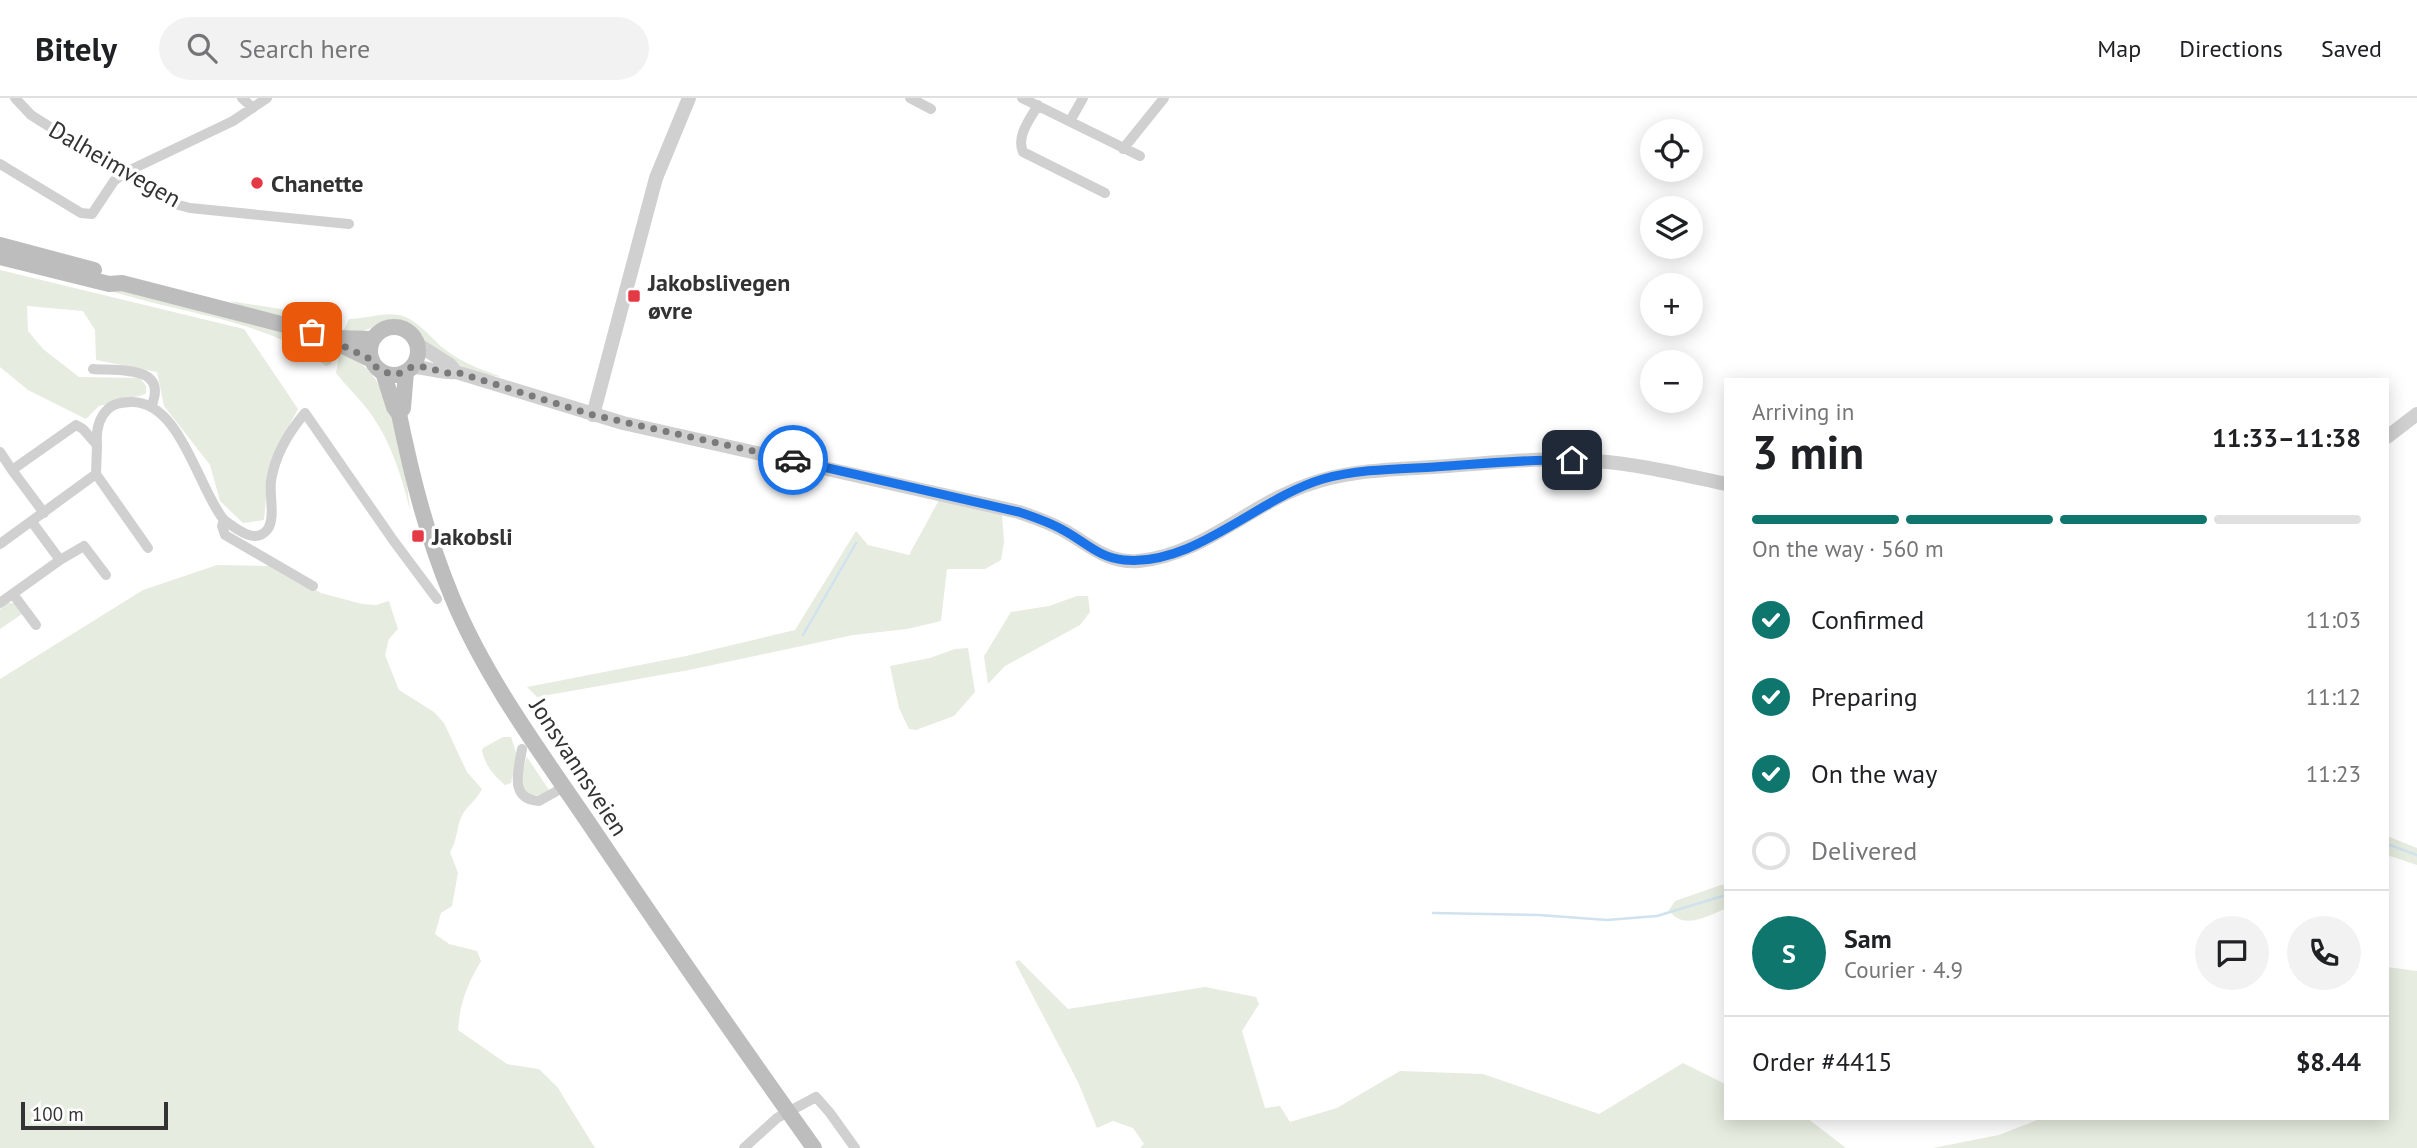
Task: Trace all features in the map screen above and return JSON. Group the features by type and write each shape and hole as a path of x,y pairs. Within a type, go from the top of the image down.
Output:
{"main road":[{"path":"0,244 65,261 111,276 122,283 335,338 373,339"},
{"path":"0,257 109,284 122,283"},
{"path":"335,338 341,345 377,366 398,374 409,369 416,360 417,344 409,333 397,327 383,329 373,339 370,353 377,366"},
{"name":"Jonsvannsveien","path":"377,366 399,414 414,488 427,530 453,598 488,670 564,787 814,1148"},
{"name":"Jonsvannsveien","path":"399,414 403,408 409,369"}],"street":[{"name":"Dalheimvegen","path":"15,98 31,115 175,204 190,208 349,224"},
{"path":"242,98 254,108"},
{"path":"0,164 87,215 94,212 114,181 124,173 233,121 267,98"},
{"path":"593,415 656,178 689,98"},
{"path":"910,98 931,108"},
{"path":"1022,98 1140,156"},
{"path":"1070,121 1083,98"},
{"path":"1123,149 1164,98"},
{"path":"1038,105 1021,138 1023,152 1105,193"},
{"path":"417,344 450,365 456,372"},
{"path":"409,369 423,367 448,373 456,372 593,415 1019,512 1066,531 1107,557 1123,560 1139,561 1173,554 1303,486 1354,473 1572,460 1612,462 1724,484"},
{"path":"93,369 136,372 148,376 155,389 151,407"},
{"path":"148,548 96,474 98,426 111,407 136,402 151,407 165,419 178,435 215,508 224,520 252,536 267,531 271,522 270,493 275,468 286,439 305,413 437,599"},
{"path":"2389,435 2417,414"},
{"path":"12,470 72,426 83,429 97,445"},
{"path":"0,452 44,513"},
{"path":"0,544 96,474"},
{"path":"224,520 222,531 229,538 313,586"},
{"path":"32,522 60,560"},
{"path":"0,603 84,546 106,575"},
{"path":"13,594 36,625"},
{"path":"522,749 517,784 521,795 538,801 564,787"},
{"path":"744,1148 777,1118 816,1097 855,1148"}],"shaded area":[{"path":"26,266 325,342 342,351 352,357 367,369 377,382 392,416 406,475 410,510 399,470 383,433 368,410 336,373 340,350 336,349 331,364 326,366 285,342 241,325 119,294"},
{"path":"0,270 244,329 298,409 277,447 268,476 264,520 243,523 220,501 210,465 164,406 157,372 96,360 95,330 83,311 27,306 28,331 43,349 79,377 140,378 146,386 146,394 99,406 86,419 28,390 0,367"},
{"path":"230,301 341,319 340,329 344,330 349,319 399,315 419,325 453,356 502,377 479,374 453,362 430,347 413,328 401,321 387,321 361,332 345,333 246,309"},
{"path":"939,500 1002,514 1004,542 1001,560 985,569 947,569 941,621 907,629 853,635 689,670 537,697 527,687 686,656 795,630 856,531 868,545 909,555"},
{"path":"217,565 274,566 321,593 362,604 376,605 389,601 398,629 389,639 385,655 399,690 434,712 444,723 467,772 482,789 464,812 450,852 458,873 452,906 441,913 435,934 449,944 477,951 481,961 465,994 458,1030 507,1064 539,1069 558,1088 595,1148 0,1148 0,679 143,590"},
{"path":"1077,596 1088,596 1090,612 1080,625 1005,666 988,684 984,656 1011,612 1049,606"},
{"path":"8,603 15,603 22,614 0,629 0,609"},
{"path":"968,648 975,692 954,716 916,730 909,729 899,708 890,666"},
{"path":"503,737 511,737 517,755 511,783 505,785 490,770 482,751"},
{"path":"527,757 549,790 542,796 525,794 520,778"},
{"path":"2389,837 2417,848 2417,865 2389,856"},
{"path":"1724,885 1724,909 1703,918 1681,920 1669,910 1675,901"},
{"path":"1019,960 1068,1009 1205,987 1256,997 1259,1004 1242,1031 1265,1108 1280,1106 1290,1122 1337,1108 1400,1071 1483,1074 1599,1114 1683,1063 1724,1084 1724,1120 1810,1120 1846,1148 1140,1148 1144,1144 1133,1128 1113,1121 1097,1128 1078,1082 1015,962"},
{"path":"2389,967 2417,971 2417,1148 1933,1148 1999,1135 2037,1120 2389,1120"}],"waterway":[{"path":"803,635 856,543"},
{"path":"2389,845 2417,855"},
{"path":"1433,913 1539,915 1607,920 1657,916 1724,896"}],"way so far":[{"path":"312,332 335,338 341,345 372,360 376,367 390,374 406,372 412,367 456,372 593,415 793,460"}],"place":[{"name":"Chanette","path":"257,183"},
{"name":"Jakobslivegen øvre","path":"634,296"},
{"name":"Jakobsli","path":"418,536"}],"route":[{"path":"793,460 1019,512 1066,531 1107,557 1139,561 1173,554 1303,486 1325,479 1372,471 1548,459 1572,460"}]}
